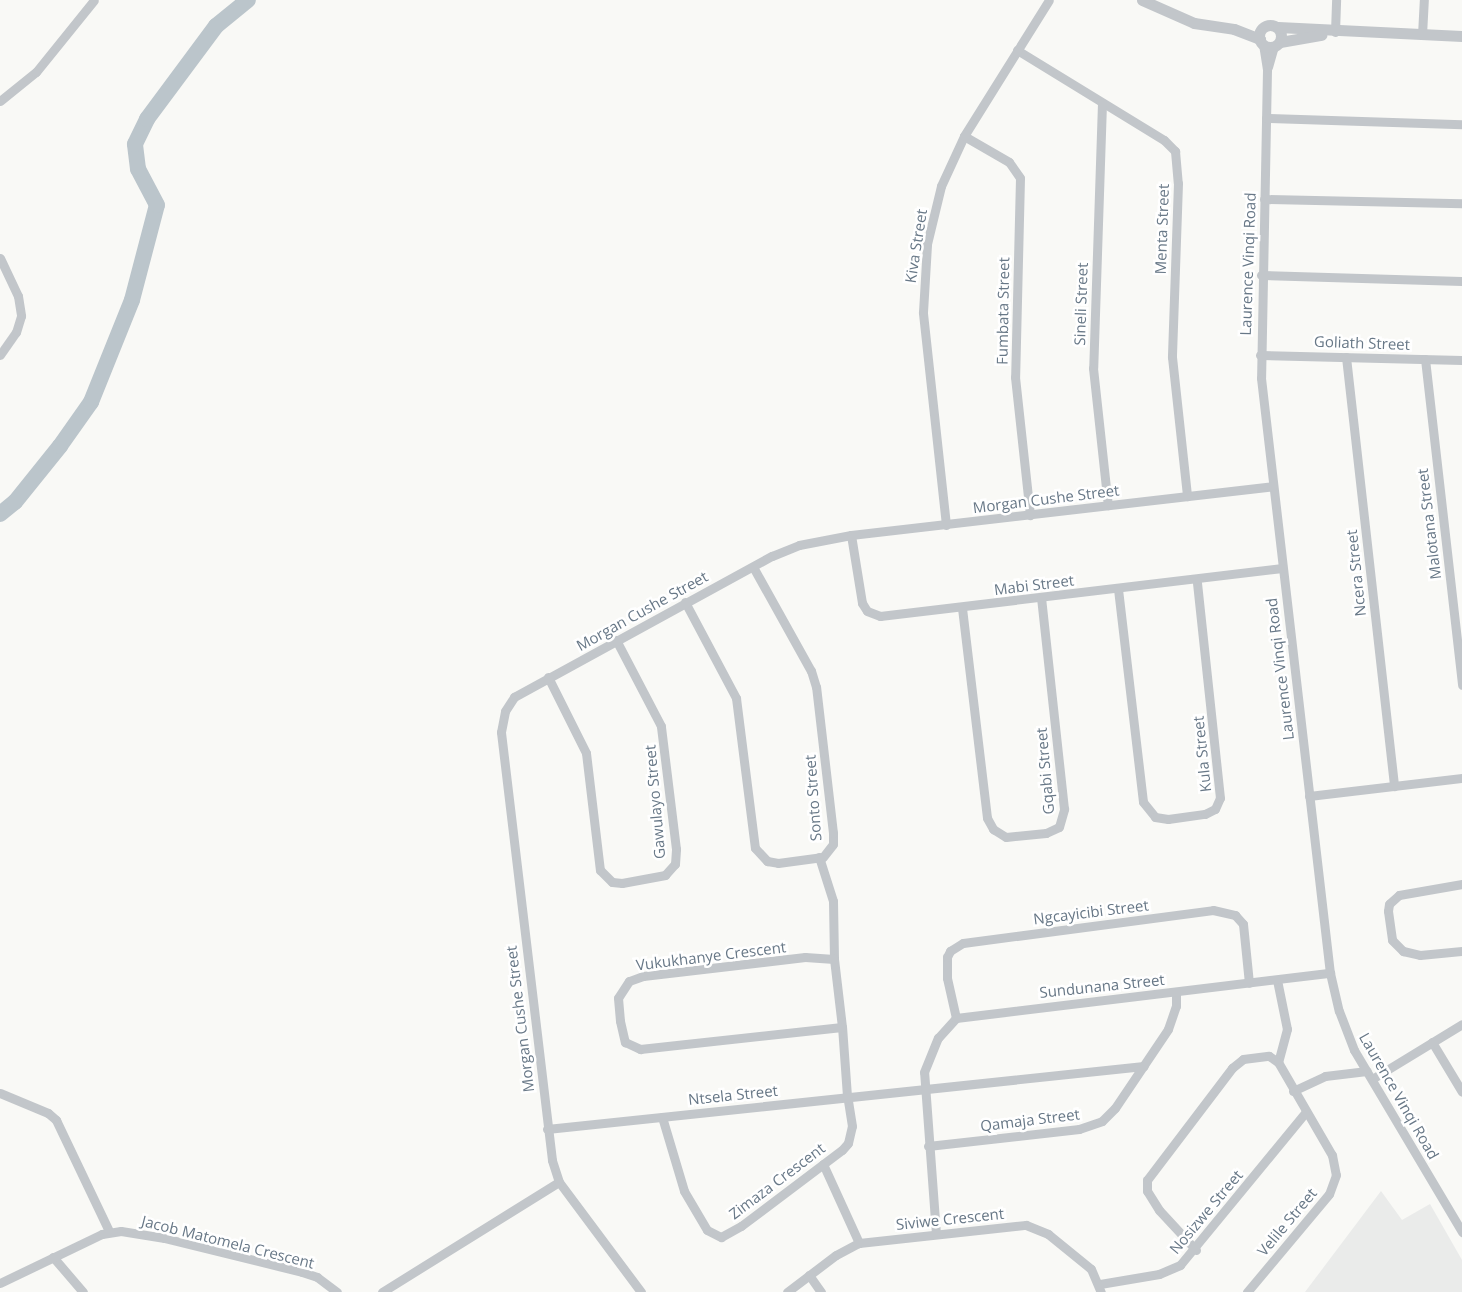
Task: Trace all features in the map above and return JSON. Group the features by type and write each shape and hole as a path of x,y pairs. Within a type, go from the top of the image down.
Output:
{"street":[{"path":"0,100 32,76 94,0"},
{"name":"Kiva Street","path":"946,525 923,312 923,277 941,186 964,136 1049,0"},
{"path":"1142,0 1194,23 1234,29 1263,27 1270,24 1278,27 1335,28 1462,36"},
{"path":"1335,28 1336,0"},
{"path":"1422,34 1424,0"},
{"path":"1263,27 1269,43"},
{"path":"1269,43 1281,34 1278,27"},
{"path":"1234,29 1269,43 1335,28"},
{"name":"Laurence Vinqi Road","path":"1269,43 1260,354 1272,486 1330,973 1347,1033 1462,1232"},
{"name":"Menta Street","path":"1017,50 1164,140 1177,156 1172,357 1187,496"},
{"name":"Sineli Street","path":"1102,103 1093,368 1108,505"},
{"path":"1266,118 1462,124"},
{"name":"Fumbata Street","path":"964,136 1008,162 1020,178 1015,376 1030,515"},
{"path":"1264,198 1462,203"},
{"path":"0,258 18,296 21,316 16,332 0,355"},
{"path":"1261,275 1462,281"},
{"name":"Goliath Street","path":"1260,354 1462,360"},
{"name":"Ncera Street","path":"1346,356 1394,786"},
{"name":"Malotana Street","path":"1425,359 1462,686"},
{"name":"Morgan Cushe Street","path":"558,1182 547,1129 501,732 505,711 514,697 685,602 753,566 799,545 851,535 1272,486"},
{"name":"Mabi Street","path":"851,535 860,598 871,614 880,616 1197,581 1282,568"},
{"name":"Sonto Street","path":"685,602 736,698 755,848 767,861 778,863 820,857 833,844 816,687 811,671 753,566"},
{"name":"Kula Street","path":"1118,589 1143,802 1155,817 1168,819 1205,814 1214,809 1220,798 1197,581"},
{"name":"Gqabi Street","path":"962,608 990,825 1006,836 1046,833 1059,827 1064,809 1041,598"},
{"name":"Gawulayo Street","path":"548,677 586,753 600,870 612,882 622,883 665,875 675,864 676,850 661,726 616,640"},
{"path":"1309,796 1462,778"},
{"path":"820,857 833,902 834,958 847,1096"},
{"path":"1462,884 1399,895 1389,904 1388,911 1392,940 1403,951 1420,955 1462,951"},
{"name":"Ngcayicibi Street","path":"956,1018 947,978 947,957 950,951 963,943 1213,910 1235,915 1243,924 1248,983"},
{"name":"Vukukhanye Crescent","path":"834,958 815,956 635,978 619,992 620,1021 628,1045 648,1050 842,1027"},
{"name":"Sundunana Street","path":"956,1018 968,1014 1176,992 1330,973"},
{"path":"1196,1250 1150,1197 1146,1185 1149,1174 1232,1068 1251,1057 1269,1056 1278,1062 1287,1029 1277,980"},
{"name":"Qamaja Street","path":"928,1146 1090,1127 1102,1121 1115,1108 1168,1030 1176,1006 1176,992"},
{"path":"936,1234 923,1087 924,1072 932,1048 956,1018"},
{"path":"1372,1079 1462,1024"},
{"path":"1432,1042 1462,1092"},
{"name":"Velile Street","path":"1247,1292 1329,1194 1335,1181 1332,1155 1293,1091 1278,1062"},
{"name":"Ntsela Street","path":"547,1129 923,1087 1144,1066"},
{"path":"1293,1091 1325,1076 1367,1070"},
{"path":"0,1093 48,1114 56,1120 109,1232 0,1283"},
{"name":"Zimaza Crescent","path":"662,1117 684,1191 707,1230 721,1237 741,1226 842,1150 851,1133 847,1096"},
{"name":"Nosizwe Street","path":"1101,1288 1171,1270 1196,1250 1306,1113"},
{"path":"823,1164 859,1244"},
{"path":"382,1292 558,1182 641,1292"},
{"name":"Siviwe Crescent","path":"787,1292 809,1275 859,1244 936,1234 1035,1226 1091,1269 1101,1288"},
{"name":"Jacob Matomela Crescent","path":"109,1232 164,1238 302,1272 317,1277 337,1292"},
{"path":"53,1257 83,1292"},
{"path":"809,1275 821,1292"}],"shaded area":[{"path":"1381,1191 1402,1220 1430,1204 1462,1260 1462,1292 1305,1292"}],"waterway":[{"path":"0,514 15,502 60,446 91,402 132,300 157,205 138,169 135,144 147,119 216,26 248,0"}]}
